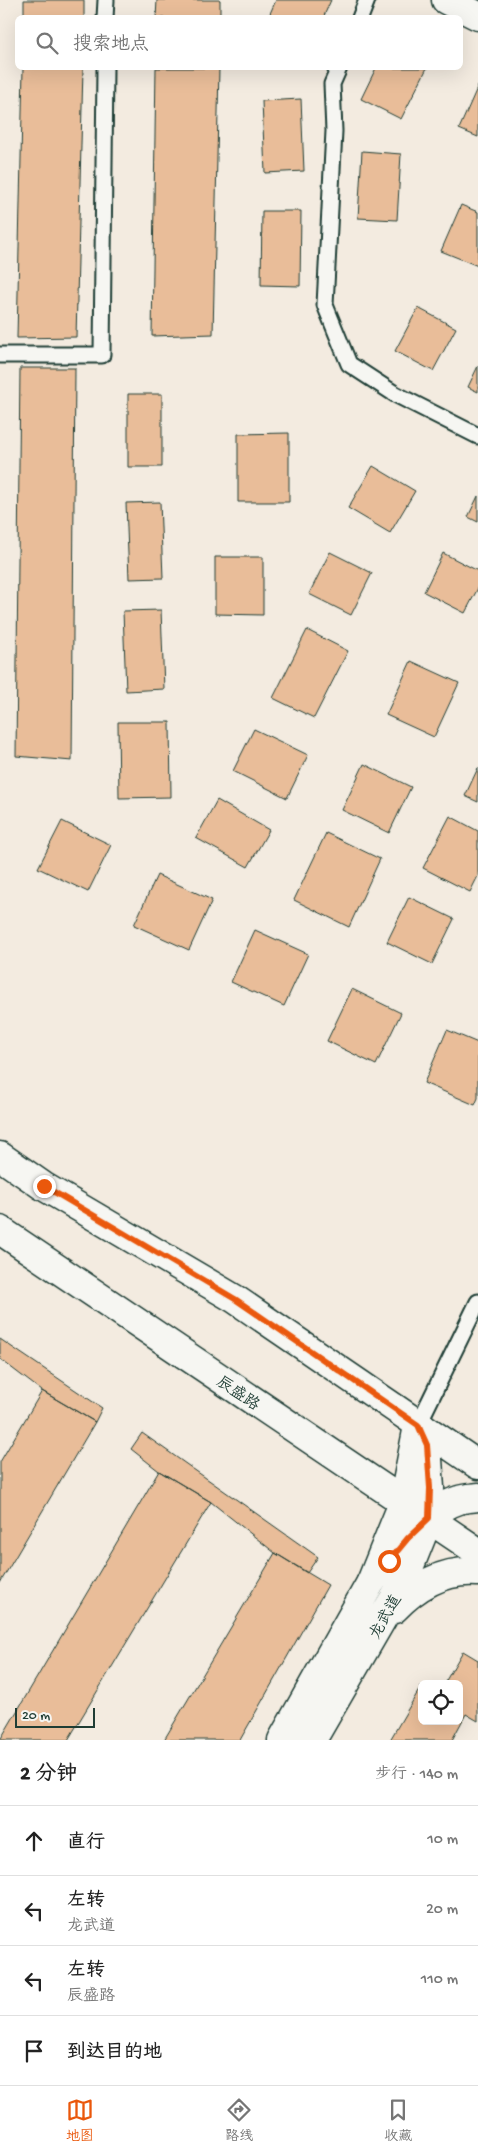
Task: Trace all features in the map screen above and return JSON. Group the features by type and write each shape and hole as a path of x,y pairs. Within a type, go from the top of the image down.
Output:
{"main road":[{"path":"446,0 478,16"},
{"path":"0,1156 44,1186 235,1299 478,1465"},
{"name":"辰盛路","path":"0,1230 478,1552"},
{"path":"282,1740 371,1582 403,1503 418,1425"},
{"name":"龙武道","path":"312,1740 403,1582 429,1518 430,1488 427,1445 418,1425"},
{"path":"371,1582 408,1538 429,1518 442,1508 459,1500 478,1497"},
{"path":"382,1621 404,1599 435,1578 451,1574 478,1572"}],"lane":[{"path":"105,15 106,0"},
{"path":"361,15 367,0"},
{"path":"0,355 102,355 105,70"},
{"path":"338,70 332,84 334,131 325,305 349,364 395,394 478,436"},
{"path":"418,1425 478,1302"}],"building":[{"path":"24,0 84,0 84,15 24,15"},
{"path":"157,0 220,0 220,15 156,15"},
{"path":"276,0 331,0 324,15 269,15"},
{"path":"23,70 83,70 76,337 17,338"},
{"path":"156,70 219,70 213,334 152,336"},
{"path":"375,70 426,70 401,119 361,99"},
{"path":"478,86 478,137 459,129"},
{"path":"301,99 304,171 265,173 262,101"},
{"path":"362,151 401,154 397,220 358,218"},
{"path":"461,205 478,212 478,266 441,251"},
{"path":"262,211 301,211 300,286 261,285"},
{"path":"418,308 456,328 433,371 395,351"},
{"path":"478,366 478,392 468,387"},
{"path":"20,368 75,368 72,761 16,756"},
{"path":"128,394 162,394 162,467 128,467"},
{"path":"289,433 289,502 238,502 238,434"},
{"path":"373,466 415,491 390,533 348,508"},
{"path":"478,496 478,522 468,517"},
{"path":"160,502 163,578 129,579 126,503"},
{"path":"330,552 372,573 351,615 309,594"},
{"path":"443,553 478,571 478,588 465,613 424,592"},
{"path":"215,557 263,557 263,615 215,614"},
{"path":"161,610 164,689 126,691 123,611"},
{"path":"307,630 348,651 314,718 273,698"},
{"path":"411,661 459,683 434,737 386,715"},
{"path":"118,722 170,722 171,797 119,798"},
{"path":"254,729 308,755 287,798 233,771"},
{"path":"364,764 411,787 389,833 342,810"},
{"path":"478,768 478,802 465,796"},
{"path":"217,800 269,830 248,867 196,838"},
{"path":"450,816 478,831 478,876 470,892 423,868"},
{"path":"62,821 111,845 88,892 38,868"},
{"path":"326,833 380,859 349,927 294,900"},
{"path":"157,875 212,900 189,950 134,925"},
{"path":"409,897 454,919 432,964 387,942"},
{"path":"255,930 308,954 284,1006 231,982"},
{"path":"352,989 401,1013 376,1065 327,1041"},
{"path":"447,1030 478,1043 478,1098 475,1105 424,1083"},
{"path":"0,1339 102,1408 95,1422 42,1391 0,1359"},
{"path":"42,1391 95,1422 0,1583 0,1462"},
{"path":"142,1433 318,1557 307,1573 275,1553 211,1502 159,1471 131,1449"},
{"path":"159,1471 211,1502 68,1740 0,1740"},
{"path":"275,1553 328,1585 240,1740 164,1740"},
{"path":"463,1651 478,1660 478,1721 466,1714 463,1720 463,1680 446,1680"},
{"path":"418,1692 418,1725 460,1725 452,1740 390,1740"}],"route":[{"path":"44,1186 235,1299 418,1425 427,1445 430,1488 429,1518 408,1538 389,1561"}]}
